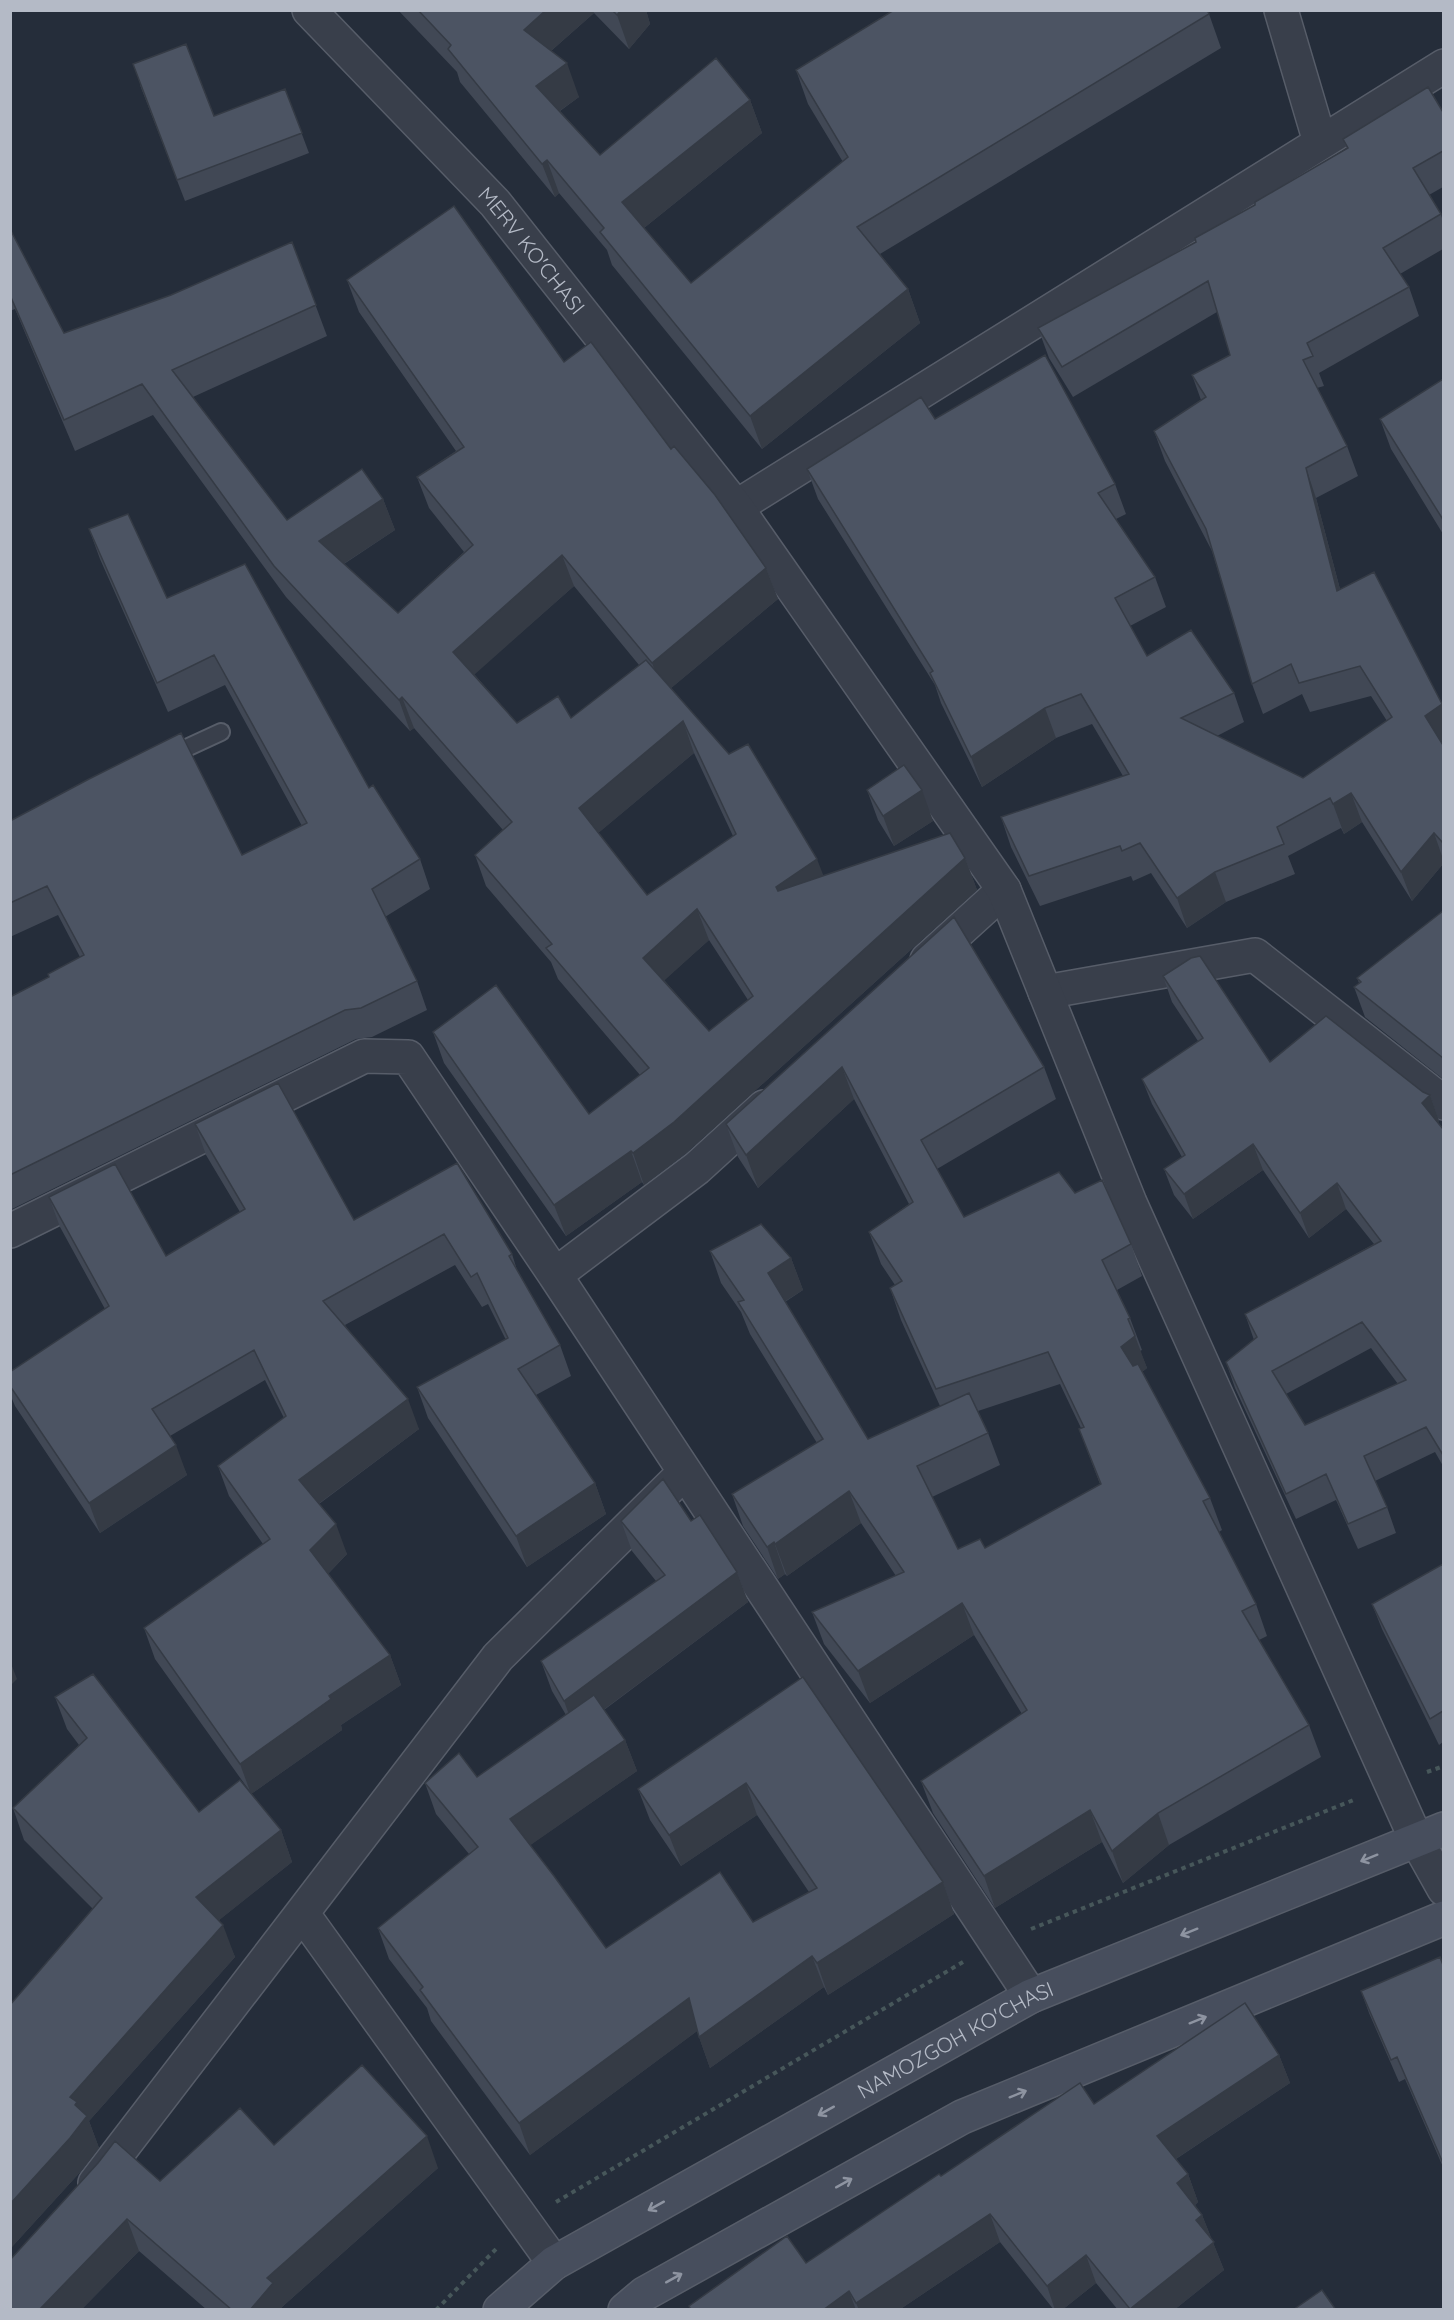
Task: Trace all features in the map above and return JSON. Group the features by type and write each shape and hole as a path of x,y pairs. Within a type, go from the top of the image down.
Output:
{"main road":[{"name":"NAMOZGOH KO'CHASI","path":"500,2310 554,2263 1030,1996 1430,1834"},
{"path":"625,2310 644,2294 962,2117 1443,1918"}],"street":[{"name":"MERV KO'CHASI","path":"309,10 495,203 736,507 1004,890 1130,1203 1391,1785 1430,1834"},
{"path":"1281,10 1320,142"},
{"path":"736,507 1443,66"},
{"path":"907,978 1004,890"},
{"path":"1045,992 1255,955 1443,1103"},
{"path":"10,1231 364,1056 408,1057 555,1275 1030,1996"},
{"path":"555,1275 697,1168 784,1088"},
{"path":"73,2208 96,2182 498,1657 684,1473"},
{"path":"1430,1834 1443,1889"},
{"path":"302,1912 554,2263"}],"lane":[{"path":"158,761 221,732"}],"path":[{"path":"436,2310 524,2221 995,1943 1443,1766"}],"building":[{"path":"418,10 546,10 524,30 567,63 536,86 600,155 716,58 750,100 622,202 691,283 848,157 796,70 894,10 1207,10 1209,14 857,227 908,289 750,416 600,232 604,228 547,160 542,164 448,49 451,45"},
{"path":"186,44 214,116 285,89 302,133 177,180 133,64"},
{"path":"1428,87 1443,112 1443,151 1413,168 1441,214 1383,248 1409,287 1307,343 1313,356 1303,360 1347,446 1306,468 1337,591 1374,572 1442,704 1425,716 1443,745 1443,843 1434,833 1401,872 1351,793 1333,804 1330,798 1277,827 1284,844 1215,872 1177,898 1140,843 1122,851 1120,846 1029,876 1001,817 1129,774 1081,694 1045,708 971,757 930,673 933,671 807,469 921,397 935,419 1045,355 1115,484 1098,493 1155,577 1115,598 1147,656 1191,630 1234,693 1181,718 1303,778 1392,717 1360,666 1299,683 1291,664 1252,684 1206,529 1154,431 1206,397 1192,375 1230,355 1208,281 1062,367 1038,328 1196,242 1195,238 1255,205 1255,202 1348,148 1343,139"},
{"path":"454,206 564,362 591,342 671,449 674,446 715,495 766,568 652,663 562,555 453,652 517,723 558,696 571,718 646,660 729,754 748,744 817,859 776,887 778,891 950,833 965,858 674,1122 633,1153 631,1151 554,1205 433,1032 496,985 589,1114 649,1068 546,948 552,944 475,855 512,822 402,697 399,700 274,566 142,384 64,420 10,295 10,229 64,333 171,295 292,242 316,305 172,370 287,520 362,469 383,499 319,541 398,613 473,545 417,477 464,447 347,280","holes":["683,721 736,834 647,895 579,808","697,909 753,996 709,1031 643,958"]},
{"path":"1443,379 1443,517 1442,518 1380,419"},
{"path":"128,514 167,598 245,564 369,788 373,785 420,859 372,889 417,981 361,1008 345,1010 10,1175 10,997 49,977 48,974 84,955 47,886 10,903 10,821 181,733 242,855 307,823 214,655 157,683 89,529"},
{"path":"904,765 922,790 883,816 867,790"},
{"path":"1443,911 1443,1058 1354,987 1361,982 1357,978"},
{"path":"954,917 1044,1067 921,1140 964,1217 1059,1172 1075,1193 1102,1180 1131,1244 1102,1260 1130,1318 1128,1319 1135,1336 1121,1347 1133,1366 1138,1364 1210,1498 1203,1501 1256,1604 1242,1611 1309,1725 1158,1813 1112,1851 1090,1810 984,1876 921,1781 1027,1710 962,1603 858,1671 812,1612 904,1572 849,1491 775,1544 774,1542 767,1547 732,1494 823,1439 738,1302 744,1300 710,1251 761,1224 791,1258 768,1273 868,1439 969,1393 988,1433 917,1466 958,1549 980,1539 985,1548 1101,1484 1079,1429 1084,1427 1048,1352 936,1389 890,1288 902,1281 869,1232 913,1202 842,1067 746,1155 726,1124"},
{"path":"1200,956 1270,1062 1326,1016 1423,1092 1430,1095 1422,1103 1443,1129 1443,1455 1426,1427 1364,1456 1387,1507 1348,1524 1326,1474 1286,1494 1226,1362 1257,1337 1245,1314 1381,1241 1337,1183 1300,1213 1253,1144 1184,1194 1164,1169 1185,1155 1142,1079 1203,1038 1163,976 1191,958","holes":["1362,1322 1406,1380 1305,1425 1272,1371"]},
{"path":"278,1083 354,1220 457,1163 512,1254 509,1256 560,1345 518,1369 595,1483 516,1536 417,1387 508,1338 477,1273 471,1277 444,1234 323,1301 408,1399 299,1480 336,1524 310,1550 390,1655 329,1696 331,1699 240,1764 144,1628 270,1539 218,1466 286,1416 254,1350 152,1409 176,1445 89,1503 10,1386 10,1372 109,1306 49,1197 115,1164 166,1256 245,1209 195,1124"},
{"path":"663,1479 691,1521 700,1515 737,1572 564,1701 541,1661 665,1575 621,1521"},
{"path":"1443,1564 1443,1711 1430,1719 1372,1604"},
{"path":"93,1674 199,1812 240,1780 281,1830 196,1897 223,1925 70,2097 77,2102 75,2105 87,2116 10,2204 10,2005 102,1898 13,1808 87,1738 55,1697"},
{"path":"803,1677 943,1882 817,1963 812,1956 699,2037 689,1998 519,2123 420,1990 423,1987 378,1928 478,1847 425,1783 459,1753 477,1777 594,1695 625,1740 510,1819 606,1948 720,1872 753,1922 817,1888 746,1783 669,1835 638,1789"},
{"path":"1440,1957 1443,1965 1443,2163 1397,2057 1391,2060 1361,1991"},
{"path":"1245,2003 1279,2055 1157,2136 1188,2174 1177,2183 1202,2215 1196,2220 1214,2242 1130,2309 1086,2255 1047,2286 990,2214 856,2303 849,2291 823,2310 691,2310 689,2306 787,2236 806,2263 1080,2083 1094,2104"},
{"path":"362,2065 427,2136 267,2278 273,2283 250,2310 232,2310 127,2219 39,2310 10,2310 10,2260 98,2163 115,2141 160,2181 240,2108 274,2145"},
{"path":"1322,2290 1336,2310 1293,2310"}]}
